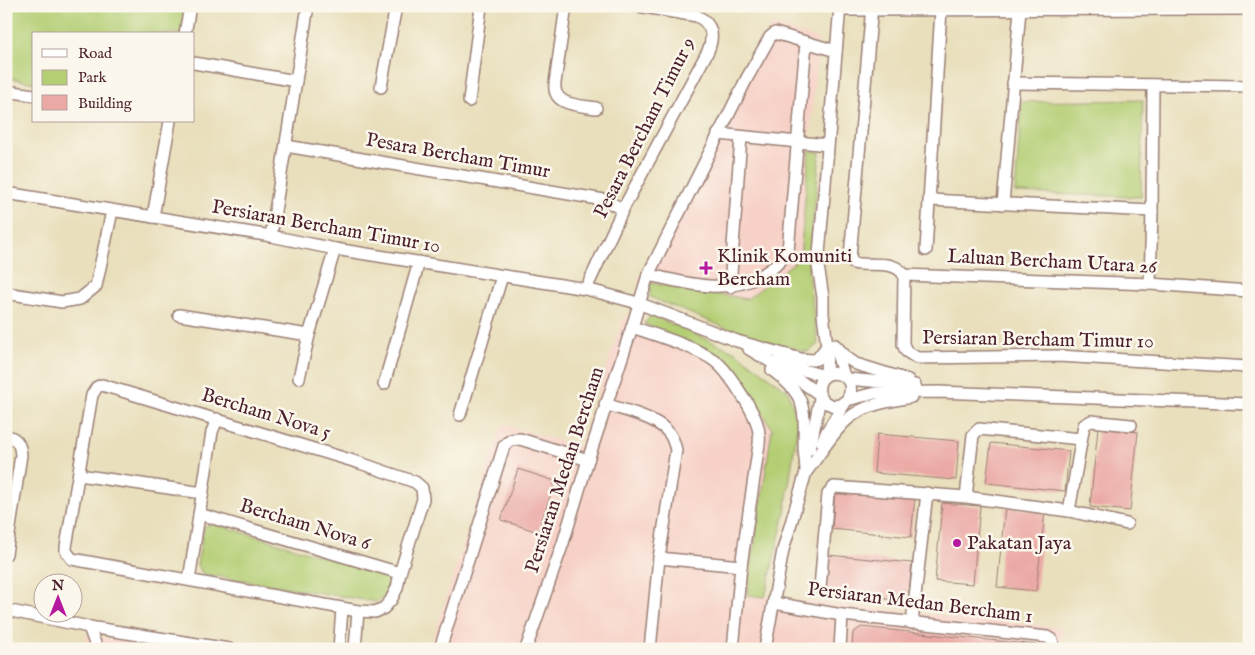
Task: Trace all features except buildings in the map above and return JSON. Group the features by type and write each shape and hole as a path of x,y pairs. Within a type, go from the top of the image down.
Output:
{"street":[{"path":"185,32 190,6"},
{"path":"271,236 308,6"},
{"path":"382,87 396,6"},
{"path":"469,101 481,6"},
{"path":"566,6 555,94 566,103 596,108"},
{"name":"Pesara Bercham Timur 9","path":"586,289 623,209 712,40 709,25 697,16 638,6"},
{"path":"765,649 766,636 770,630 783,550 808,467 820,396 819,384 826,376 831,346 828,314 822,297 818,266 840,8 941,10 1249,9"},
{"name":"Laluan Bercham Utara 26","path":"872,8 851,261 856,264 894,267 902,270 904,275 1150,284 1249,291"},
{"path":"926,250 941,10"},
{"path":"1003,204 1020,10"},
{"name":"Persiaran Medan Bercham","path":"526,649 563,544 605,404 648,275 718,134 772,35 778,34 806,43"},
{"path":"648,275 712,287 730,287 750,282 782,260 788,251 806,43 836,51"},
{"path":"195,63 296,81"},
{"path":"1013,83 1249,86"},
{"path":"1150,284 1153,85"},
{"path":"6,91 32,95"},
{"path":"153,217 170,122"},
{"path":"718,134 828,145"},
{"path":"730,287 741,137"},
{"name":"Pesara Bercham Timur","path":"286,146 604,200 623,209"},
{"name":"Persiaran Bercham Timur 10","path":"6,193 271,236 335,249 586,289 638,303 758,351"},
{"path":"930,200 1152,211"},
{"path":"6,293 62,302 80,299 96,286 112,211"},
{"path":"299,378 309,335 335,249"},
{"path":"384,384 419,262"},
{"name":"Persiaran Bercham Timur 10","path":"904,275 903,344 906,351 917,358 1058,356 1249,367"},
{"path":"460,415 502,276"},
{"path":"179,314 309,335"},
{"path":"632,327 684,346 715,361 739,390 756,420 761,434 742,566 733,649"},
{"path":"758,351 808,360 817,359 831,346"},
{"path":"808,467 851,390 831,346"},
{"path":"831,346 856,364 924,386"},
{"path":"758,351 786,363 826,376 838,374 846,378 924,386 1249,399"},
{"path":"758,351 820,396 829,405 840,405 875,393 938,392 1249,404"},
{"path":"758,351 772,370 794,390 799,398 805,417 804,447 808,467"},
{"name":"Bercham Nova 5","path":"79,475 92,395 97,387 108,385 360,463 415,482 422,488 423,499 400,573"},
{"path":"808,467 843,424 857,412 877,405 938,392"},
{"path":"605,404 657,422 672,438 676,450 659,558 650,649"},
{"path":"189,580 212,432 217,419"},
{"path":"1069,511 1084,425 1088,422 1131,425"},
{"path":"966,497 973,435 978,429 1081,439"},
{"path":"6,435 14,438 19,443 21,455 6,554"},
{"path":"440,649 504,446 508,441 520,439 588,460"},
{"path":"202,493 79,475 66,546 69,556 72,559 342,609 375,612 384,608 391,600 398,588 400,573"},
{"path":"820,588 828,494 831,488 966,497 1069,511 1127,524"},
{"path":"912,623 927,493"},
{"name":"Bercham Nova 6","path":"199,514 400,573"},
{"path":"659,558 742,566"},
{"name":"Persiaran Medan Bercham 1","path":"774,603 842,615 1047,637 1052,640 1054,649"},
{"path":"339,649 342,609"},
{"path":"6,610 89,627 229,649"},
{"path":"356,649 358,611"},
{"path":"840,649 842,615"},
{"path":"89,627 98,649"},
{"path":"770,630 772,636 771,649"}],"shaded area":[{"path":"772,25 818,39 800,258 747,299 638,281"},
{"path":"624,316 724,357 741,377 773,429 747,595 1063,628 1061,649 430,649 503,424 579,447"},
{"path":"85,635 171,649 91,649"}],"green space":[{"path":"6,6 187,6 181,32 32,32 32,83 6,77"},
{"path":"1143,100 1141,197 1015,193 1022,102"},
{"path":"809,151 820,152 808,273 818,344 808,352 745,336 650,297 650,283 747,299 800,258"},
{"path":"651,315 736,352 788,391 798,423 785,512 765,597 747,595 772,429 741,377 724,357 644,324"},
{"path":"212,523 384,575 389,583 385,595 377,602 203,574 197,565 204,527"}],"place":[{"name":"Klinik Komuniti Bercham","path":"706,268"},
{"name":"Pakatan Jaya","path":"957,543"}]}
